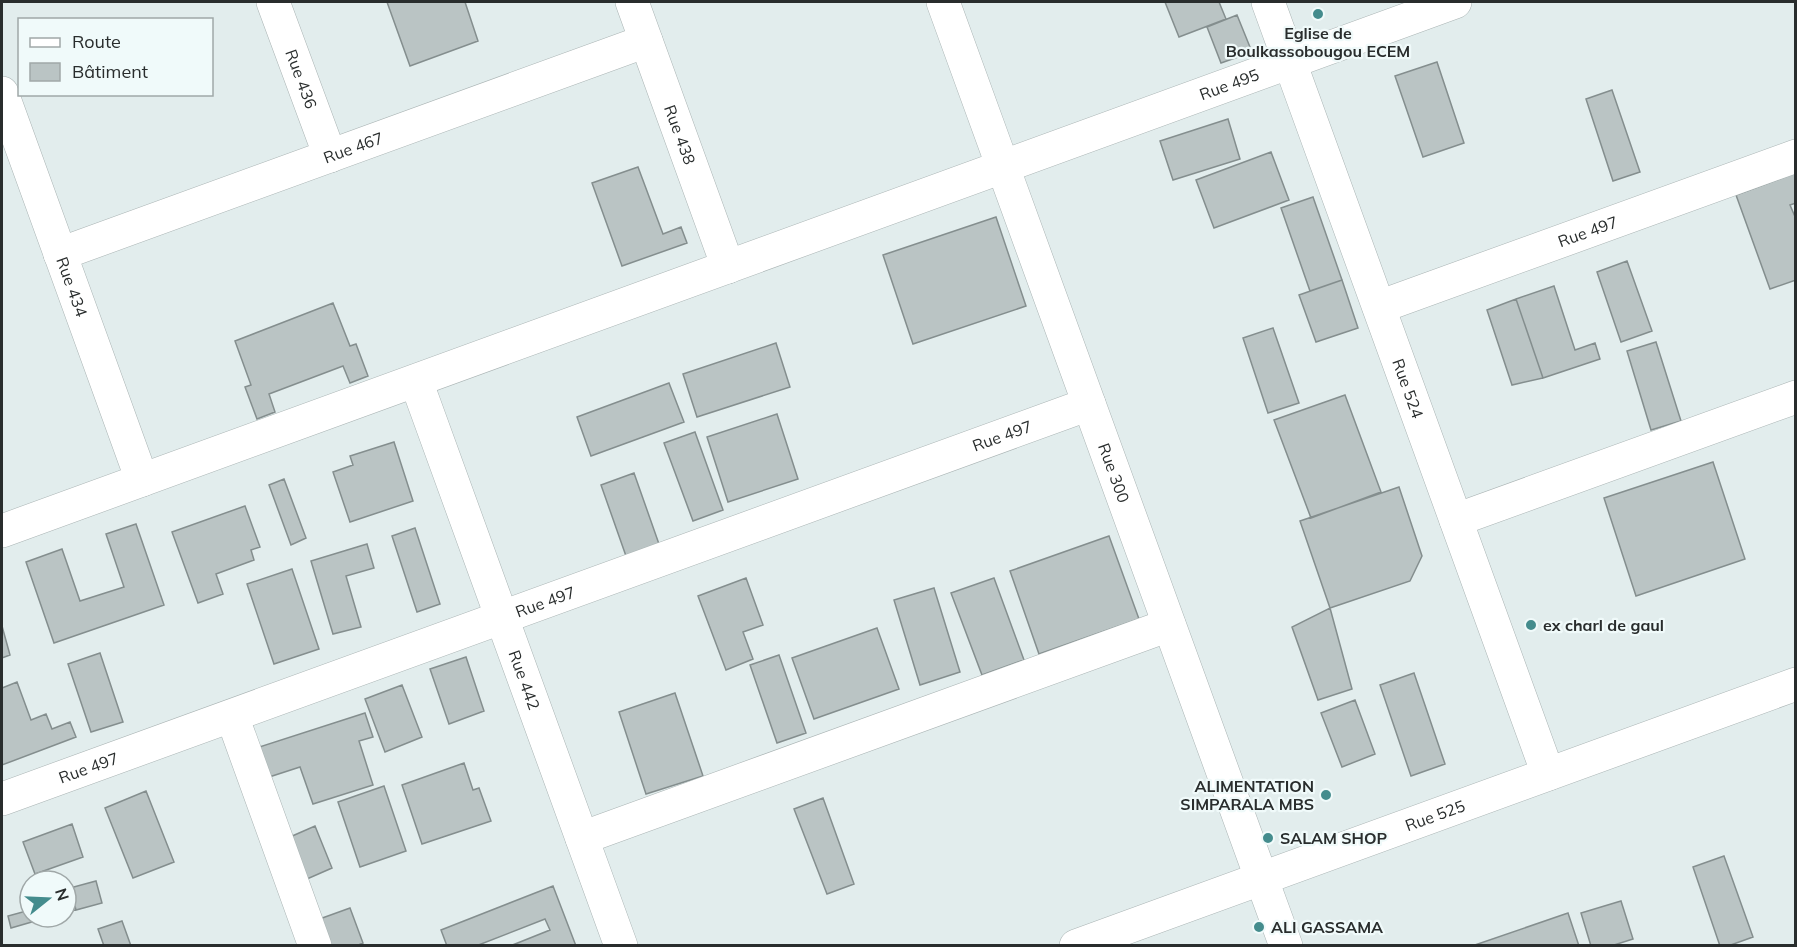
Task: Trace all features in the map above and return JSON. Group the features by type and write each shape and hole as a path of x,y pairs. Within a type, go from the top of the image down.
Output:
{"street":[{"name":"Rue 436","path":"273,2 330,156"},
{"name":"Rue 438","path":"632,2 728,267"},
{"name":"Rue 300","path":"943,2 1286,945"},
{"name":"Rue 524","path":"1268,2 1548,774"},
{"name":"Rue 495","path":"2,531 1455,2"},
{"name":"Rue 467","path":"60,254 646,41"},
{"name":"Rue 434","path":"2,93 142,480"},
{"name":"Rue 497","path":"1379,307 1796,156"},
{"name":"Rue 442","path":"416,381 621,945"},
{"path":"1456,520 1796,397"},
{"name":"Rue 497","path":"2,799 1089,404"},
{"path":"582,838 1169,625"},
{"name":"Rue 525","path":"1076,945 1796,684"},
{"path":"232,716 315,945"}],"building":[{"path":"387,2 465,2 478,41 410,66"},
{"path":"1165,2 1219,2 1226,19 1179,37"},
{"path":"1237,15 1252,52 1221,63 1207,27"},
{"path":"1437,62 1464,143 1423,157 1395,76"},
{"path":"1612,90 1640,172 1613,181 1586,99"},
{"path":"1228,119 1240,159 1173,180 1160,141"},
{"path":"1271,152 1289,200 1214,228 1196,180"},
{"path":"638,167 663,234 681,227 687,243 622,266 592,183"},
{"path":"1795,173 1796,203 1790,205 1796,219 1796,280 1770,289 1736,195"},
{"path":"1313,197 1342,280 1310,291 1281,208"},
{"path":"996,217 1026,306 913,344 883,255"},
{"path":"1627,261 1652,331 1621,342 1597,272"},
{"path":"1342,280 1358,328 1316,342 1299,295"},
{"path":"1554,286 1575,350 1595,343 1600,359 1543,378 1516,299"},
{"path":"1516,299 1543,378 1512,385 1487,310"},
{"path":"333,303 350,346 356,344 368,376 350,383 343,366 269,394 275,412 257,419 245,387 251,385 235,341"},
{"path":"1273,328 1299,403 1268,413 1243,338"},
{"path":"1656,342 1681,421 1651,430 1627,351"},
{"path":"776,343 790,387 697,417 683,374"},
{"path":"669,383 684,422 591,456 577,417"},
{"path":"1345,395 1381,492 1311,518 1274,420"},
{"path":"777,414 798,479 728,502 707,437"},
{"path":"695,432 723,510 693,521 664,443"},
{"path":"394,442 413,501 350,522 333,472 353,465 350,456"},
{"path":"1713,462 1745,559 1636,596 1604,498"},
{"path":"634,473 659,544 626,556 601,485"},
{"path":"284,479 306,538 291,545 269,485"},
{"path":"1399,487 1422,556 1410,581 1330,608 1300,521"},
{"path":"245,506 260,547 251,550 254,560 216,574 223,594 198,603 172,532"},
{"path":"136,524 164,605 54,643 26,562 62,549 80,601 124,587 106,534"},
{"path":"415,528 440,604 417,612 392,536"},
{"path":"1109,536 1139,619 1039,654 1010,571"},
{"path":"367,544 374,568 346,576 361,627 333,634 311,561"},
{"path":"292,569 319,649 274,664 247,584"},
{"path":"746,578 763,625 743,632 753,659 726,670 698,596"},
{"path":"994,578 1024,660 982,675 951,593"},
{"path":"934,588 960,672 920,685 894,600"},
{"path":"1330,608 1352,689 1318,700 1292,627"},
{"path":"2,626 10,655 2,658"},
{"path":"877,628 899,689 814,719 792,658"},
{"path":"100,653 123,722 91,732 68,664"},
{"path":"779,655 806,733 777,743 750,665"},
{"path":"466,657 484,711 449,724 430,669"},
{"path":"1414,673 1445,764 1411,776 1380,685"},
{"path":"17,682 31,720 46,714 52,729 70,722 76,737 2,765 2,688"},
{"path":"402,685 422,737 385,752 365,699"},
{"path":"675,693 703,776 646,794 619,712"},
{"path":"1355,700 1375,754 1342,767 1321,713"},
{"path":"365,713 373,737 359,741 373,785 313,804 300,767 263,779 253,749"},
{"path":"464,763 473,790 479,788 491,821 422,844 402,785"},
{"path":"384,786 406,851 360,867 338,802"},
{"path":"146,791 174,862 133,878 105,808"},
{"path":"823,798 854,884 827,894 794,809"},
{"path":"72,824 83,857 49,869 33,869 23,842"},
{"path":"315,826 332,868 307,879 290,837"},
{"path":"1724,856 1753,937 1728,946 1720,946 1693,867"},
{"path":"96,881 102,903 78,909 78,886"},
{"path":"553,886 576,946 510,946 550,930 545,919 476,946 447,946 441,930"},
{"path":"1621,901 1633,939 1611,946 1591,946 1581,913"},
{"path":"350,908 363,943 356,946 323,946 314,921"},
{"path":"18,913 18,926 11,928 8,916"},
{"path":"1568,913 1579,946 1472,946"},
{"path":"122,921 131,946 104,946 98,929"}],"place":[{"name":"Eglise de Boulkassobougou ECEM","path":"1318,14"},
{"name":"ex charl de gaul","path":"1531,625"},
{"name":"ALIMENTATION SIMPARALA MBS","path":"1326,795"},
{"name":"SALAM SHOP","path":"1268,838"},
{"name":"ALI GASSAMA","path":"1259,927"}]}
